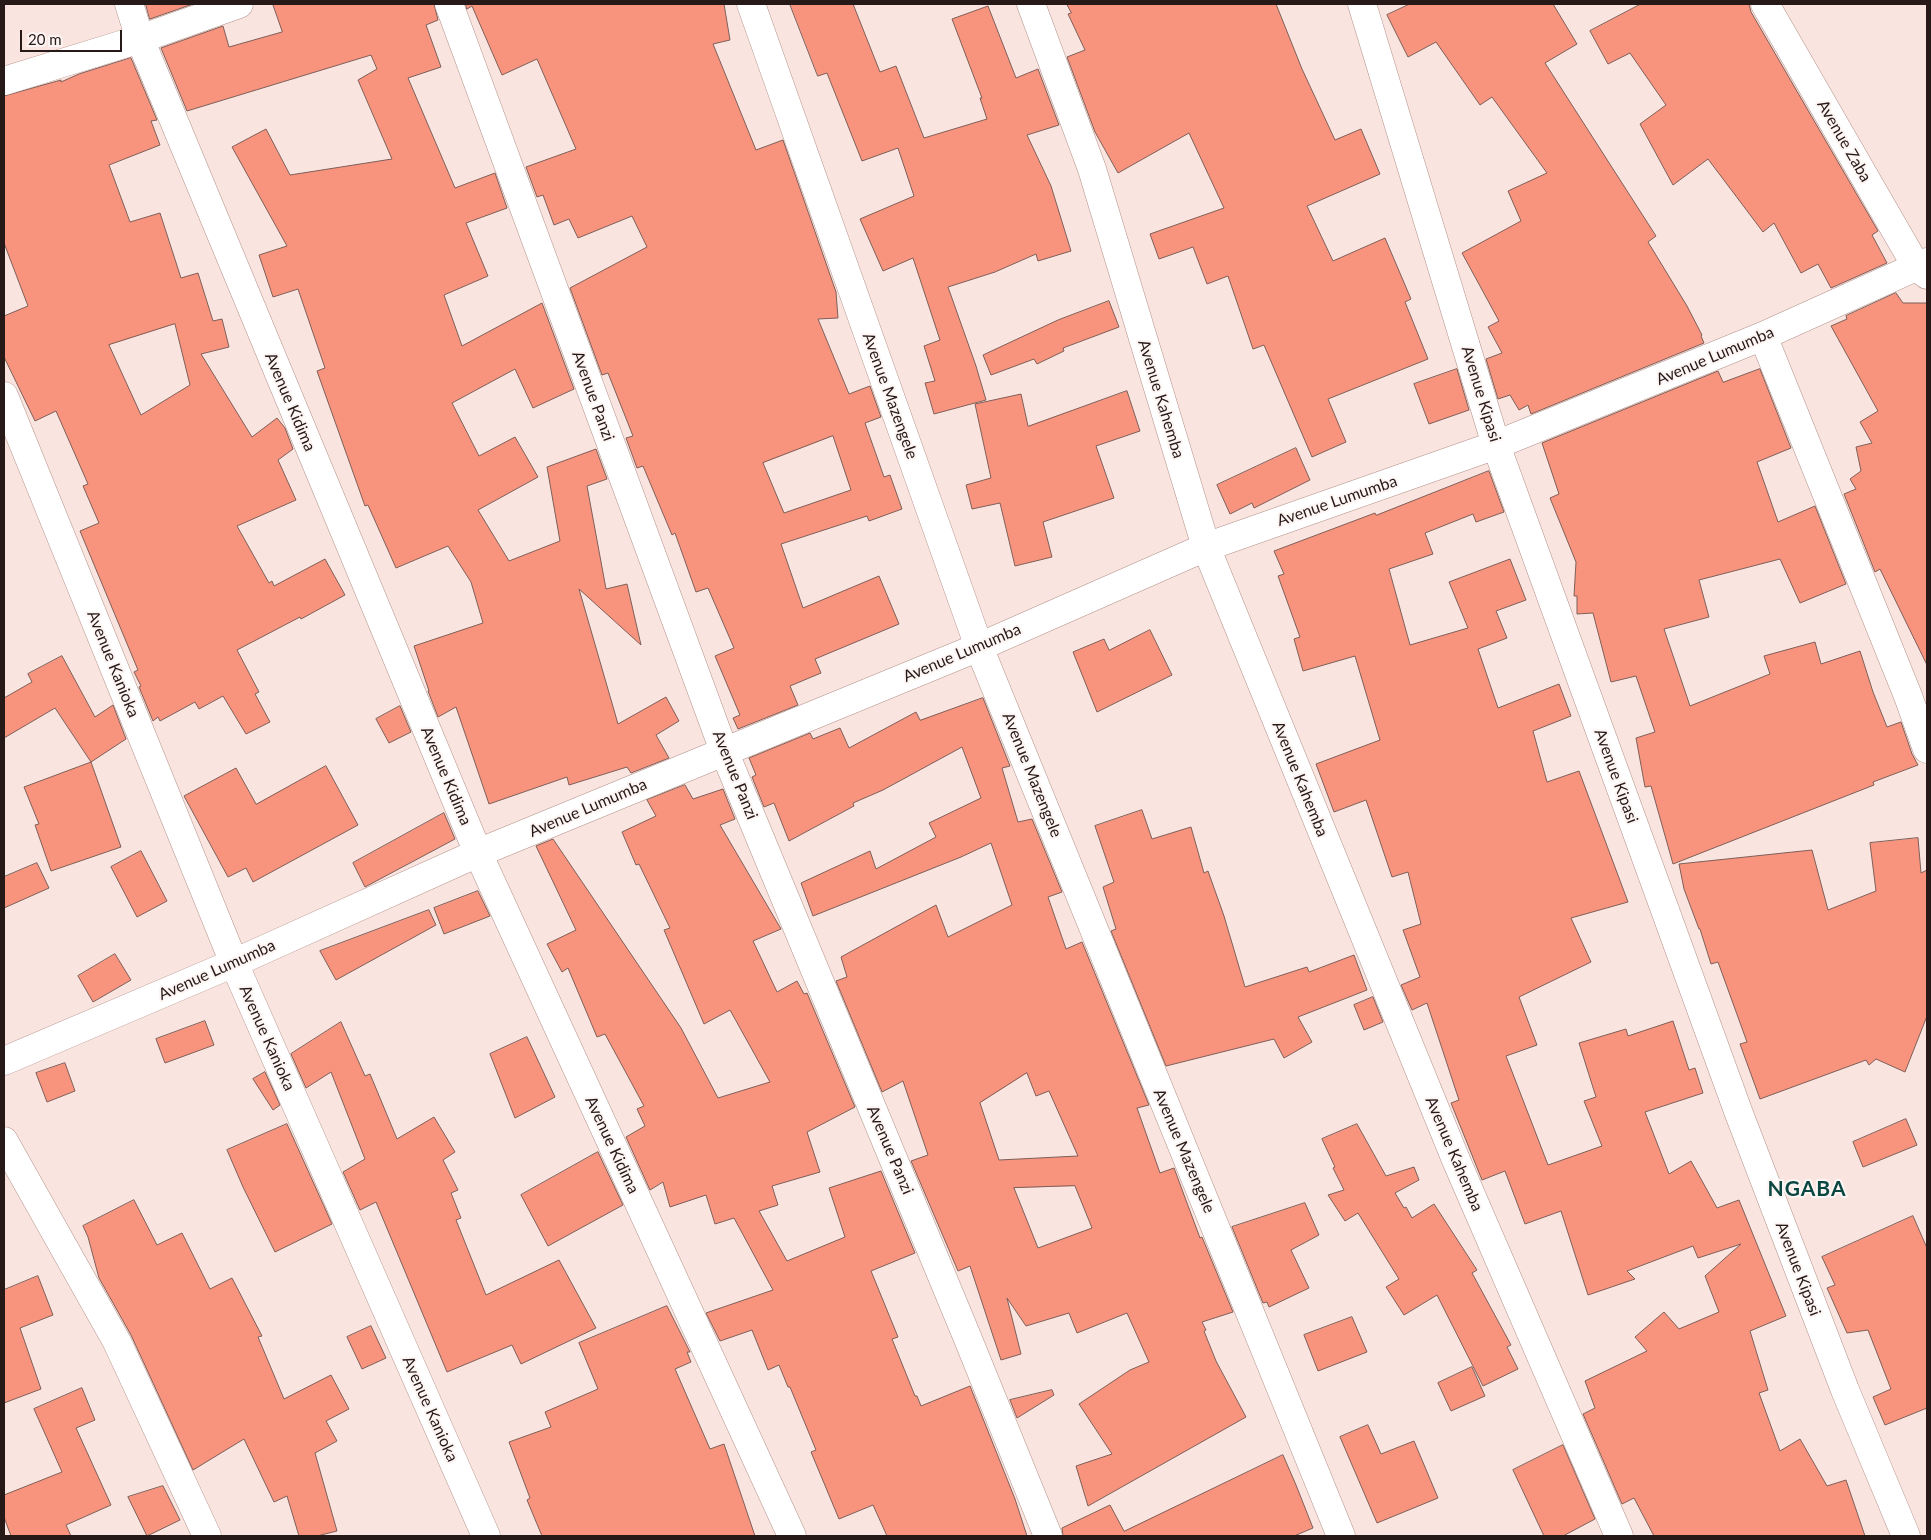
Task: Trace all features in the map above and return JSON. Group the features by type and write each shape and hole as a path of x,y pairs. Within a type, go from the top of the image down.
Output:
{"street":[{"name":"Avenue Kidima","path":"129,4 140,39 478,853 792,1536"},
{"path":"4,81 140,39 238,4"},
{"name":"Avenue Panzi","path":"449,4 724,751 1048,1536"},
{"name":"Avenue Mazengele","path":"751,4 979,647 1341,1536"},
{"name":"Avenue Kahemba","path":"1031,4 1092,168 1206,547 1456,1160 1619,1536"},
{"name":"Avenue Kipasi","path":"1362,4 1496,446 1738,1111 1844,1390 1906,1536"},
{"name":"Avenue Zaba","path":"1765,4 1924,268"},
{"name":"Avenue Lumumba","path":"4,1061 234,963 478,853 979,647 1206,547 1496,446 1924,268"},
{"path":"1763,336 1908,696 1927,749"},
{"name":"Avenue Kanioka","path":"4,396 234,963 486,1536"},
{"path":"4,1141 117,1342 207,1536"}],"building":[{"path":"146,4 193,4 150,19"},
{"path":"273,4 434,4 438,20 426,25 441,67 408,78 455,188 495,173 507,208 466,223 488,276 444,295 462,346 542,303 574,389 533,408 515,369 452,403 479,456 515,437 538,477 478,510 509,561 560,541 547,467 596,449 607,479 587,486 606,589 627,584 641,645 579,589 618,724 666,697 679,721 656,735 669,758 631,773 627,767 569,785 567,777 489,804 456,707 438,717 414,646 483,623 471,582 448,546 396,568 368,505 365,506 317,371 325,368 298,289 273,297 259,255 287,246 232,147 266,129 290,175 392,159 358,80 377,69 371,55 187,111 161,48 223,26 229,47 282,32"},
{"path":"466,4 724,4 730,40 713,44 756,150 783,140 836,292 838,318 818,319 849,394 870,386 881,417 865,423 884,477 890,475 902,509 869,521 867,516 781,544 803,608 879,576 899,624 815,659 821,673 790,686 798,705 738,729 733,718 740,715 715,656 734,648 708,588 696,592 675,533 672,535 643,466 637,468 626,438 633,436 608,373 602,375 570,288 647,247 632,216 578,238 569,219 554,225 543,195 537,197 526,167 576,149 537,59 502,75 472,6 467,9","holes":["833,436 851,490 784,513 763,463"]},
{"path":"790,4 853,4 880,72 896,66 924,138 987,119 980,98 982,98 952,19 988,6 1016,78 1038,69 1059,125 1027,135 1051,186 1071,251 1038,261 1036,254 995,272 948,287 986,400 934,414 925,383 935,381 924,346 940,340 913,258 883,271 860,219 914,196 898,148 862,161 827,73 818,76"},
{"path":"1067,4 1276,4 1302,69 1335,140 1361,129 1380,174 1307,206 1333,261 1385,238 1411,299 1405,302 1428,359 1328,399 1346,442 1312,457 1264,345 1253,349 1228,276 1207,284 1193,247 1159,259 1150,234 1224,208 1189,133 1118,173 1095,132 1067,57 1085,50 1068,14 1071,13"},
{"path":"1410,4 1553,4 1577,44 1545,63 1656,236 1648,242 1687,306 1702,335 1704,343 1531,414 1528,405 1519,410 1510,395 1498,399 1486,359 1502,353 1488,327 1499,321 1462,253 1521,221 1508,191 1547,173 1492,97 1480,105 1436,42 1408,57 1387,15"},
{"path":"1641,4 1749,4 1751,12 1878,231 1872,235 1887,263 1831,288 1818,264 1801,273 1774,223 1763,232 1708,159 1673,185 1640,124 1666,105 1630,53 1608,64 1590,31"},
{"path":"131,58 157,120 151,121 160,145 109,165 130,222 160,213 181,278 198,273 213,321 222,319 229,347 201,354 252,437 277,418 285,428 293,449 278,460 296,500 237,526 269,583 272,581 274,586 325,559 345,595 237,650 259,692 255,694 270,722 246,734 223,696 199,709 195,702 160,721 158,717 153,721 134,672 138,670 80,531 99,523 83,486 88,484 56,411 35,421 4,357 4,316 28,306 4,243 4,96 61,80 61,82 79,74","holes":["175,324 190,385 141,415 109,345"]},
{"path":"1896,293 1903,303 1927,303 1927,665 1880,569 1875,572 1844,494 1856,489 1850,479 1861,471 1856,447 1872,443 1860,422 1878,411 1831,326 1847,319 1846,316"},
{"path":"1109,301 1119,327 1063,348 1064,351 1037,364 1034,359 991,375 983,355 1058,320"},
{"path":"1457,369 1469,410 1429,424 1414,384"},
{"path":"1760,369 1791,448 1757,462 1778,522 1815,506 1846,584 1800,603 1780,559 1699,580 1709,617 1664,629 1690,706 1770,674 1764,656 1815,642 1821,664 1860,651 1887,727 1901,722 1912,754 1918,765 1873,782 1874,785 1673,864 1651,786 1645,787 1636,738 1655,732 1636,676 1611,682 1593,613 1577,614 1577,596 1574,596 1576,562 1550,498 1559,494 1542,443 1718,371 1723,382"},
{"path":"1127,391 1140,431 1096,446 1114,498 1043,522 1052,557 1015,566 1000,503 972,509 966,485 991,478 975,404 1021,394 1028,426"},
{"path":"1296,448 1310,480 1254,508 1252,503 1230,514 1217,485"},
{"path":"1489,471 1504,512 1476,522 1473,514 1425,533 1433,554 1389,569 1410,645 1468,628 1449,582 1510,559 1526,600 1496,611 1507,638 1478,649 1498,708 1559,684 1571,716 1533,731 1547,782 1579,771 1628,902 1571,918 1591,962 1519,997 1537,1045 1506,1056 1548,1165 1602,1146 1584,1101 1596,1097 1579,1043 1626,1029 1628,1036 1673,1021 1689,1070 1695,1068 1703,1093 1645,1112 1669,1174 1691,1161 1717,1208 1739,1200 1786,1316 1750,1331 1768,1390 1759,1393 1780,1451 1800,1439 1827,1486 1846,1480 1865,1536 1654,1536 1634,1498 1622,1504 1583,1414 1595,1408 1585,1381 1647,1351 1635,1337 1664,1312 1679,1329 1719,1312 1705,1276 1741,1244 1698,1258 1693,1246 1627,1271 1635,1279 1588,1295 1561,1211 1525,1224 1505,1171 1482,1180 1451,1103 1459,1100 1427,1003 1412,1010 1401,985 1420,977 1403,930 1421,924 1408,872 1392,877 1366,800 1334,812 1316,764 1380,740 1355,656 1303,671 1294,639 1300,637 1278,576 1284,574 1274,551 1375,513 1376,515"},
{"path":"1150,630 1172,675 1097,712 1073,652 1104,639 1109,650"},
{"path":"62,656 95,717 113,705 126,739 91,762 55,708 4,738 4,698 32,682 28,674"},
{"path":"983,698 1010,766 1002,768 1018,822 1032,819 1062,892 1048,897 1066,949 1082,942 1149,1105 1137,1108 1160,1173 1174,1168 1200,1238 1202,1237 1233,1312 1202,1322 1216,1361 1246,1417 1088,1506 1076,1466 1112,1454 1079,1404 1130,1370 1149,1362 1127,1313 1077,1333 1069,1313 1026,1326 1007,1298 1021,1354 1001,1360 970,1266 958,1271 911,1161 928,1155 903,1081 882,1092 836,981 847,977 841,957 936,905 948,937 1012,905 991,843 961,857 813,916 801,883 870,851 876,869 936,837 929,823 981,798 962,747 883,790 853,803 854,806 789,841 774,803 764,807 752,777 756,775 749,758 810,733 813,739 840,728 849,748 916,712 920,720","holes":["1027,1073 1036,1096 1049,1091 1078,1156 999,1160 980,1103","1075,1186 1092,1228 1038,1248 1014,1188"]},
{"path":"400,706 411,732 389,743 376,719"},
{"path":"91,762 121,847 51,871 35,825 39,824 24,787"},
{"path":"326,766 358,825 253,882 246,868 228,877 184,796 236,768 256,804"},
{"path":"685,785 693,799 723,789 735,819 720,825 781,929 753,941 777,992 797,981 804,994 807,993 855,1107 807,1132 820,1172 772,1186 778,1205 759,1211 787,1261 845,1237 829,1188 881,1171 915,1253 871,1271 898,1337 892,1339 915,1396 917,1396 921,1406 970,1386 1015,1499 1027,1536 887,1536 873,1505 839,1519 811,1452 816,1450 779,1365 768,1370 752,1330 720,1341 706,1313 773,1290 734,1218 715,1224 706,1195 670,1207 663,1182 650,1190 626,1137 645,1126 637,1109 644,1106 605,1034 597,1037 568,968 562,972 547,944 576,930 536,846 553,839 681,1028 718,1098 770,1082 730,1010 704,1024 664,930 670,928 639,864 636,865 622,832 656,816 647,800"},
{"path":"1142,810 1152,839 1191,827 1204,873 1208,871 1224,916 1245,987 1307,967 1309,972 1354,955 1367,990 1298,1017 1312,1042 1284,1058 1274,1039 1166,1066 1111,931 1116,929 1103,887 1114,882 1095,826"},
{"path":"444,813 455,839 365,887 353,863"},
{"path":"1918,838 1921,873 1927,870 1927,1016 1905,1072 1876,1059 1869,1065 1866,1060 1760,1099 1740,1044 1747,1042 1718,962 1711,964 1700,929 1684,889 1679,864 1812,850 1828,910 1876,891 1870,843"},
{"path":"141,851 167,901 137,917 111,867"},
{"path":"37,863 49,888 4,908 4,877"},
{"path":"478,891 490,916 444,934 434,908"},
{"path":"429,910 436,925 336,980 320,951"},
{"path":"115,954 131,980 93,1002 78,976"},
{"path":"1373,997 1383,1022 1364,1030 1354,1005"},
{"path":"205,1021 214,1045 165,1063 156,1039"},
{"path":"341,1022 365,1076 370,1074 397,1139 434,1117 455,1152 443,1160 458,1190 451,1193 461,1218 456,1220 486,1295 559,1260 596,1328 521,1364 512,1345 447,1372 376,1202 360,1210 343,1172 365,1159 331,1072 306,1088 291,1054"},
{"path":"527,1037 555,1097 515,1118 490,1054"},
{"path":"65,1063 75,1091 47,1102 36,1073"},
{"path":"265,1072 280,1105 273,1110 253,1079"},
{"path":"1906,1119 1917,1145 1863,1167 1853,1142"},
{"path":"287,1124 332,1224 275,1252 227,1150"},
{"path":"1357,1124 1386,1176 1414,1167 1419,1180 1395,1193 1412,1218 1434,1204 1477,1270 1472,1273 1511,1345 1507,1347 1518,1369 1483,1386 1437,1295 1404,1315 1386,1287 1399,1279 1358,1213 1345,1221 1328,1195 1344,1190 1322,1139"},
{"path":"598,1152 623,1205 548,1246 521,1195"},
{"path":"134,1200 157,1245 182,1233 210,1289 232,1278 262,1336 258,1337 284,1399 331,1375 349,1409 326,1421 337,1441 315,1453 337,1531 317,1536 299,1536 287,1496 274,1502 244,1439 193,1470 131,1335 99,1278 88,1237 83,1226"},
{"path":"1305,1203 1319,1235 1291,1250 1309,1288 1269,1307 1267,1302 1263,1303 1232,1227"},
{"path":"1913,1216 1927,1248 1927,1408 1885,1425 1873,1397 1891,1389 1868,1330 1847,1333 1827,1288 1835,1285 1822,1257"},
{"path":"38,1276 53,1315 20,1328 41,1389 4,1403 4,1290"},
{"path":"667,1306 690,1352 687,1352 691,1362 675,1369 710,1449 724,1444 755,1536 542,1536 527,1500 530,1498 509,1442 551,1427 545,1412 598,1389 579,1343"},
{"path":"1352,1317 1367,1352 1318,1371 1304,1335"},
{"path":"371,1326 386,1358 362,1369 347,1337"},
{"path":"1472,1367 1485,1396 1451,1411 1438,1383"},
{"path":"82,1388 95,1420 76,1428 111,1505 66,1525 71,1536 11,1536 4,1517 4,1495 62,1472 34,1409"},
{"path":"1052,1390 1054,1395 1017,1418 1010,1400"},
{"path":"1368,1425 1381,1454 1414,1441 1438,1498 1377,1523 1340,1437"},
{"path":"1563,1445 1595,1519 1563,1536 1544,1536 1513,1470"},
{"path":"1283,1455 1313,1528 1294,1536 1063,1536 1062,1528 1110,1505 1124,1531"},
{"path":"163,1486 180,1520 147,1536 128,1497"}],"district":[{"name":"NGABA","path":"1807,1189"}]}
